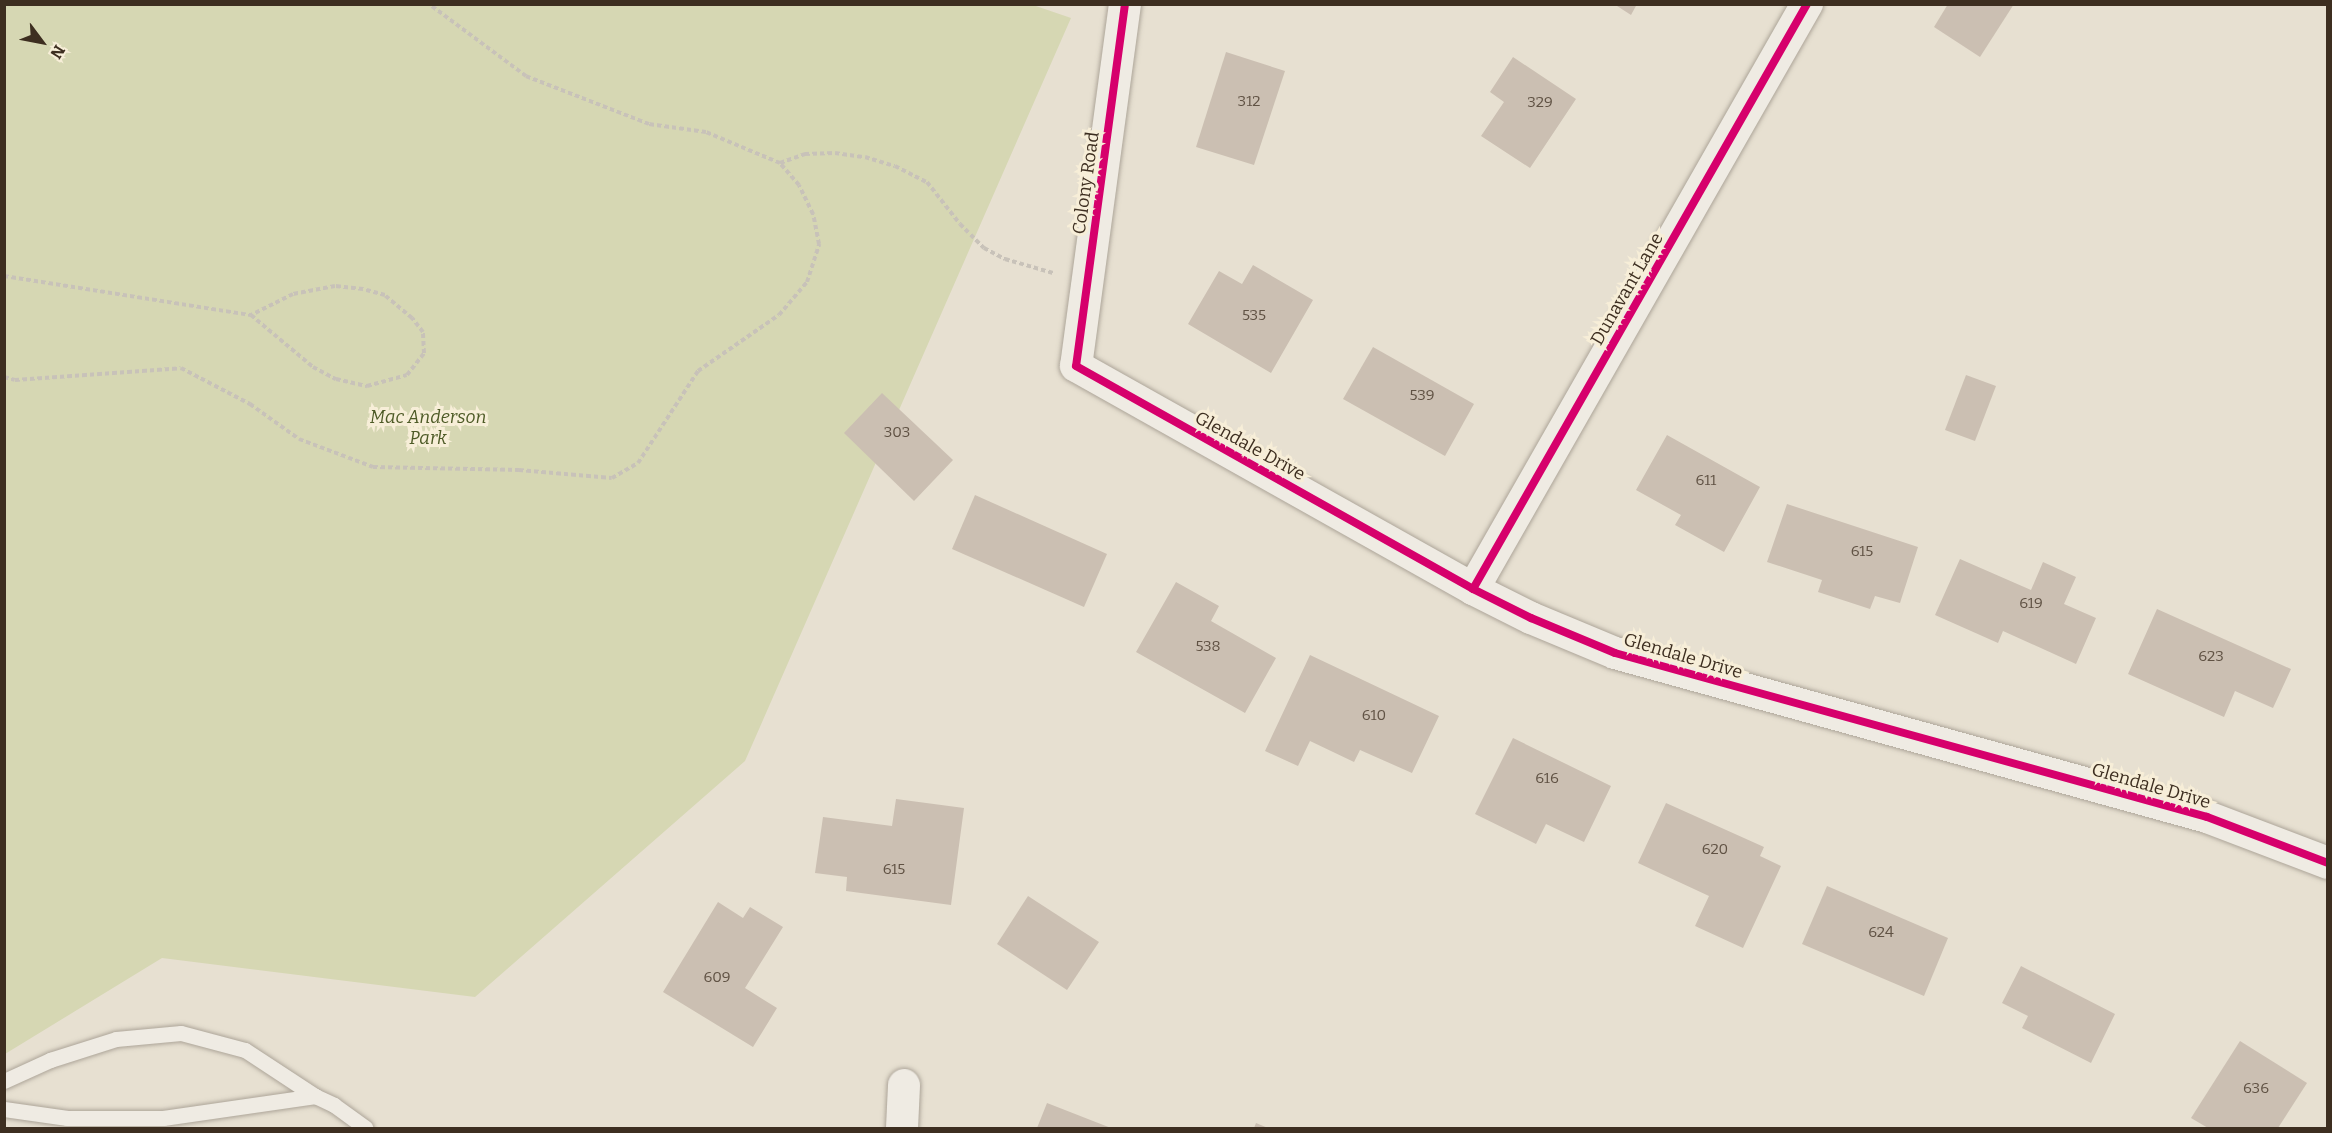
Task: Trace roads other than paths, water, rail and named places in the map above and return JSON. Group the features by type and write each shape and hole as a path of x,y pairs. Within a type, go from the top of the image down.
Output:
{"street":[{"name":"Colony Road","path":"1076,366 1125,4"},
{"name":"Dunavant Lane","path":"1473,589 1807,4"},
{"name":"Glendale Drive","path":"1076,366 1473,589 1531,618 1615,653 2207,817 2328,864"},
{"path":"902,1128 904,1085"}],"lane":[{"path":"4,1081 50,1060 116,1039 181,1033 245,1050 315,1096 334,1105 366,1128"},
{"path":"4,1109 67,1118 163,1118 315,1096"}],"park label":[{"name":"Mac Anderson Park","path":"428,428"}]}
